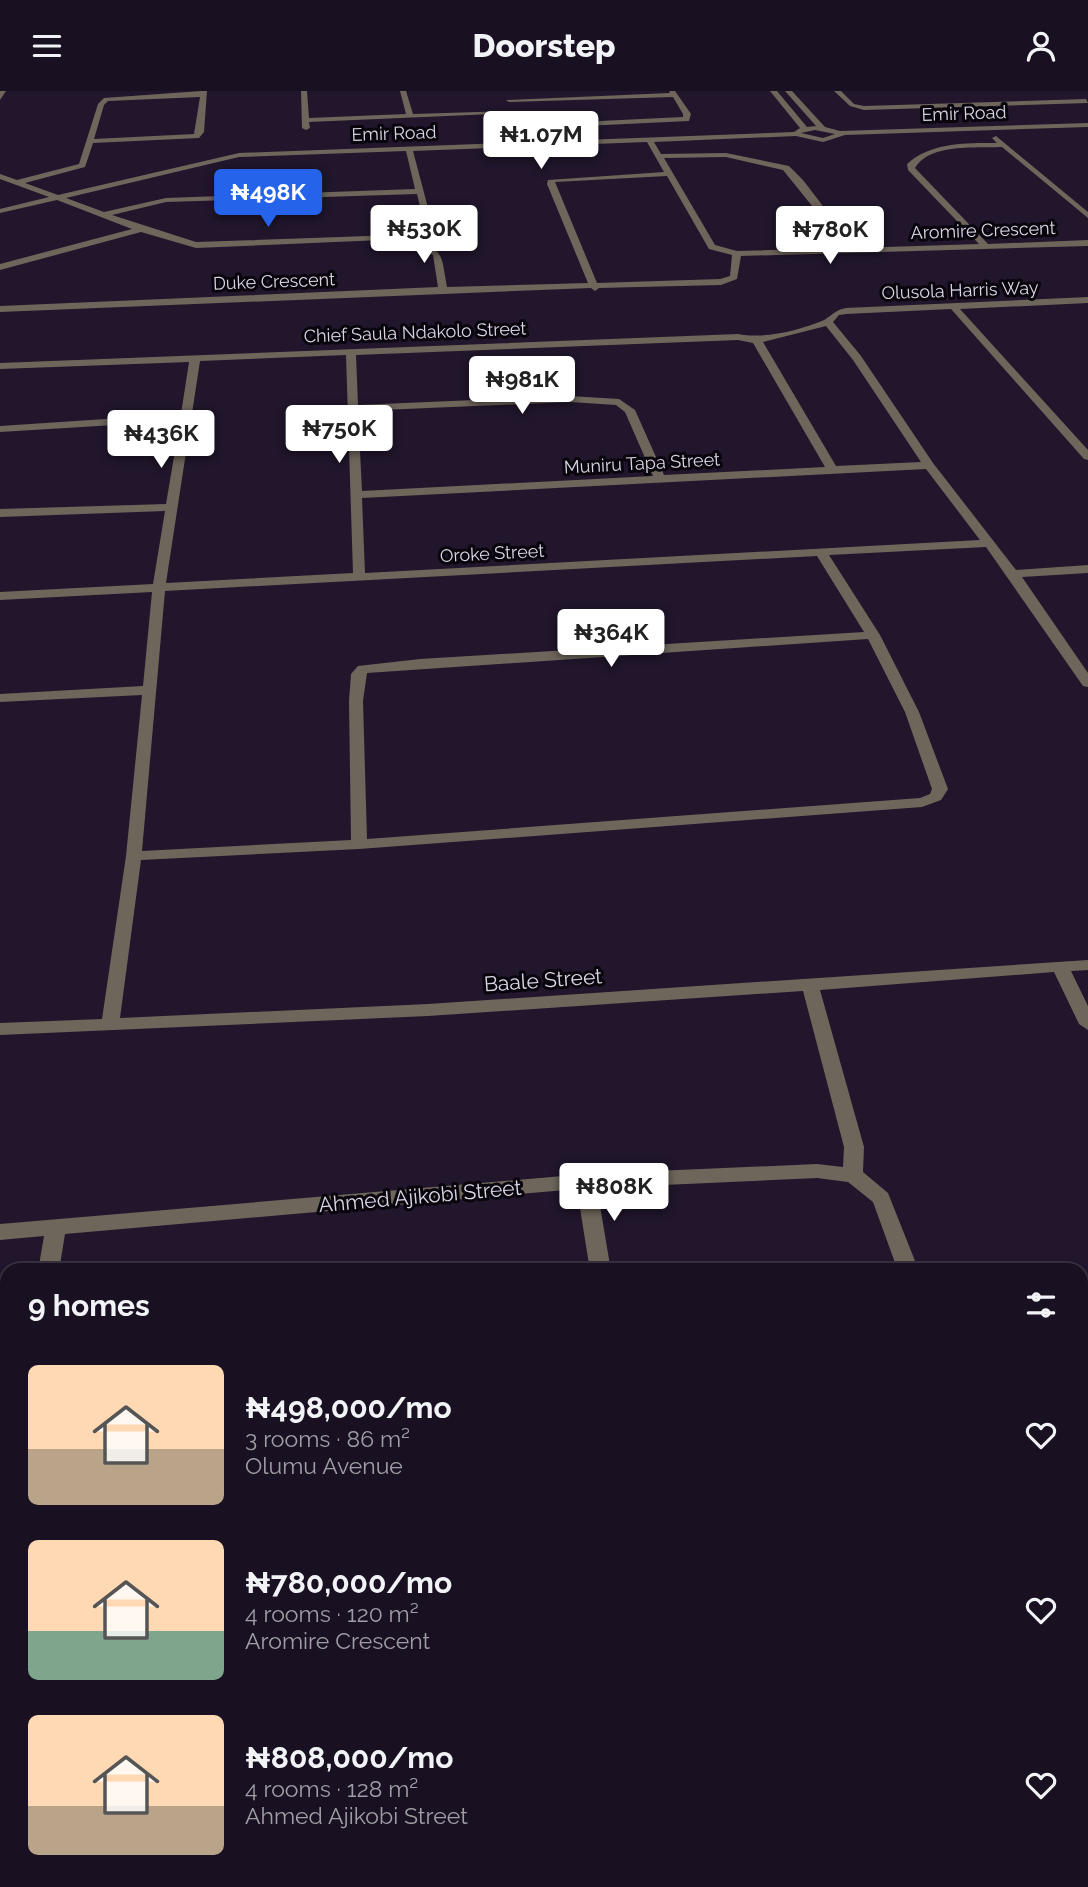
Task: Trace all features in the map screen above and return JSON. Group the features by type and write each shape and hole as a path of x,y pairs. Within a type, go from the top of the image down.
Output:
{"street":[{"path":"0,98 3,91"},
{"path":"304,91 306,124 514,113"},
{"path":"403,91 410,117"},
{"path":"773,91 805,129"},
{"path":"788,91 822,128"},
{"path":"838,91 852,105 864,108 1087,102"},
{"path":"1072,91 1087,102"},
{"path":"18,182 82,165 101,104 106,99 204,93 200,132 196,137 90,142"},
{"path":"520,127 686,119 687,114 673,93 507,96 520,127 528,144"},
{"path":"994,97 1002,103"},
{"name":"Emir Road","path":"0,211 239,155 796,134 823,140 839,137 840,133 1088,125"},
{"path":"796,134 805,129 822,128 840,133"},
{"path":"986,128 1088,216"},
{"name":"Aromire Crescent","path":"649,139 712,247 737,254 1088,243"},
{"path":"986,246 911,168 911,164 925,155 950,148 1005,145"},
{"path":"0,176 176,241 213,247 408,237 423,230 428,223 409,148"},
{"path":"660,156 726,155 786,167 852,250"},
{"path":"595,288 551,184 552,180 670,174"},
{"path":"107,214 166,200 420,191"},
{"path":"0,267 141,229"},
{"path":"408,237 437,254 443,291"},
{"name":"Duke Crescent","path":"0,309 729,281 736,272 737,254"},
{"name":"Olusola Harris Way","path":"831,319 846,311 1088,300"},
{"path":"953,306 1088,457"},
{"path":"831,319 929,465 1082,667 1088,683"},
{"name":"Chief Saula Ndakolo Street","path":"0,366 738,337 757,341 831,319"},
{"path":"757,341 832,470"},
{"path":"351,351 359,577"},
{"path":"110,1022 134,856 159,587 195,358"},
{"path":"353,408 570,399 619,402 630,410 660,480"},
{"path":"0,429 186,417"},
{"name":"Muniru Tapa Street","path":"356,495 929,465"},
{"path":"0,513 172,507"},
{"name":"Oroke Street","path":"0,596 986,543"},
{"path":"134,856 359,844 922,802 936,797 940,789 912,712 873,635 821,553"},
{"path":"1013,574 1088,569"},
{"path":"359,844 356,701 358,674 363,669 420,663 873,635"},
{"path":"0,698 150,690"},
{"path":"1060,965 1088,1024"},
{"name":"Baale Street","path":"0,1029 110,1022 428,1010 1088,965"},
{"path":"810,985 854,1147 853,1175 881,1198 906,1263"},
{"name":"Ahmed Ajikobi Street","path":"0,1231 586,1181 817,1171 853,1175"},
{"path":"586,1181 600,1263"},
{"path":"49,1263 56,1228"}]}
